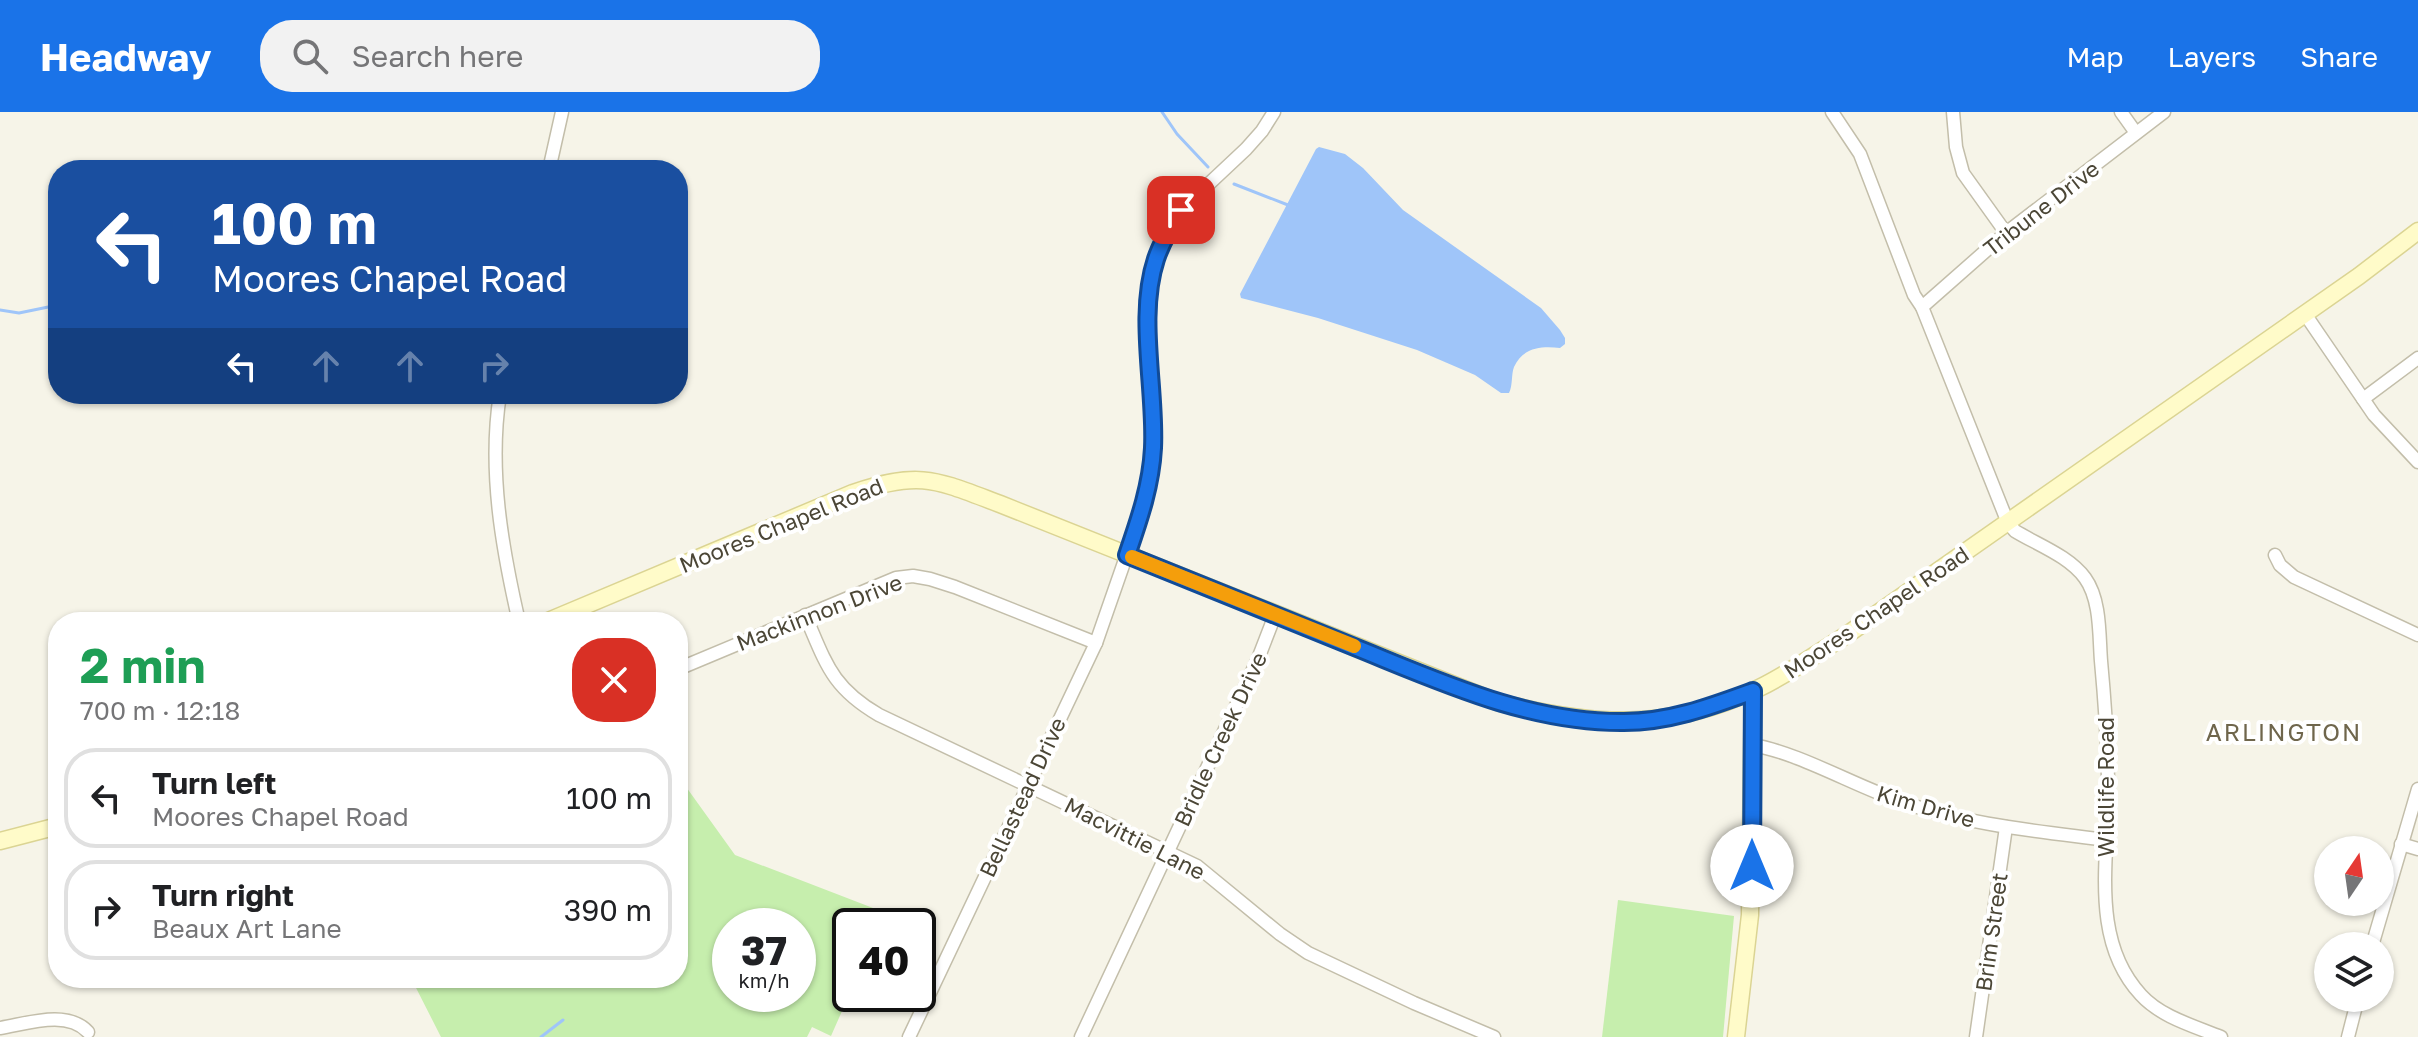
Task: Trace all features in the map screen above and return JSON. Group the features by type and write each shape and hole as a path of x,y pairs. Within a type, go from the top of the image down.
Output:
{"main road":[{"name":"Moores Chapel Road","path":"570,612 853,493 901,479 928,480 1127,555 1497,702 1574,719 1626,722 1660,719 1714,706 1753,691 1848,634 2305,314 2418,231"},
{"path":"1736,1037 1750,915 1753,691"},
{"path":"0,841 48,829"}],"street":[{"path":"551,160 562,112"},
{"name":"Bellastead Drive","path":"909,1037 1096,643 1143,508 1153,447 1148,350 1150,290 1155,262 1165,236 1181,210 1246,149 1274,112"},
{"path":"1832,112 1860,154 2008,523"},
{"path":"1953,112 1956,147 1963,173 2006,233"},
{"path":"2121,112 2136,133"},
{"name":"Tribune Drive","path":"1922,307 2006,233 2164,112"},
{"path":"2305,314 2388,432 2418,462"},
{"path":"2363,399 2418,358"},
{"path":"499,404 494,447 495,477 517,612"},
{"name":"Wildlife Road","path":"2008,523 2015,531 2077,569 2093,594 2108,755 2105,884 2108,924 2119,961 2143,998 2160,1011 2221,1037"},
{"path":"2275,555 2280,565 2294,577 2418,635"},
{"name":"Mackinnon Drive","path":"688,665 896,578 913,576 955,587 1096,643"},
{"name":"Macvittie Lane","path":"805,615 829,670 854,700 879,715 1207,873 1280,934 1308,953 1494,1037"},
{"name":"Bridle Creek Drive","path":"1081,1037 1258,659 1275,615"},
{"name":"Kim Drive","path":"1753,745 1787,755 1903,802 1954,817 2106,840"},
{"path":"2376,932 2418,789"},
{"name":"Brim Street","path":"1976,1037 2006,827"},
{"path":"2401,844 2418,849"},
{"path":"2348,1037 2354,1012"},
{"path":"0,1028 56,1019 76,1022 88,1032"}],"green space":[{"path":"688,790 735,855 873,908 832,908 832,1012 842,1012 831,1036 812,1027 807,1037 441,1037 416,988 688,988"},
{"path":"1618,900 1734,916 1723,1037 1602,1037"}],"water":[{"path":"1319,147 1345,154 1363,168 1403,210 1541,308 1560,330 1565,344 1560,348 1534,349 1522,355 1514,367 1509,393 1501,393 1475,375 1417,350 1318,318 1241,298 1240,294"}],"waterway":[{"path":"1162,112 1177,134 1208,167"},
{"path":"1234,184 1288,205"},
{"path":"0,310 19,313 48,307"},
{"path":"541,1037 563,1020"}],"slow traffic":[{"path":"1132,557 1354,646"}],"district":[{"name":"ARLINGTON","path":"2284,731"}],"route":[{"path":"1181,210 1165,236 1155,262 1150,290 1148,350 1153,447 1143,508 1127,555 1440,681 1497,702 1543,714 1591,721 1660,719 1714,706 1753,691 1752,866"}]}
